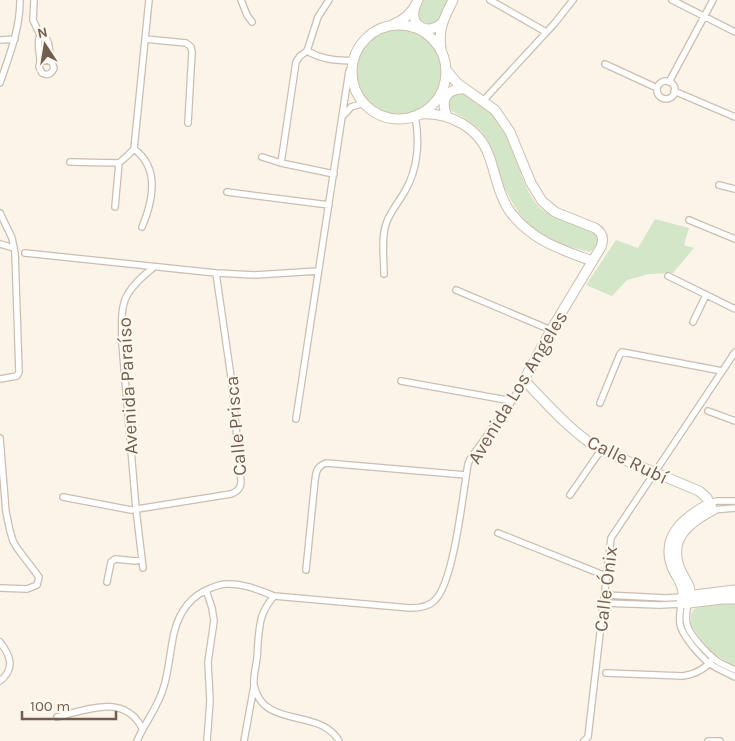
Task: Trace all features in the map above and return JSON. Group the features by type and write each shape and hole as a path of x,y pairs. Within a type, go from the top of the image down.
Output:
{"street":[{"path":"0,83 18,23 20,0"},
{"path":"34,0 33,20 40,35 48,42 49,60"},
{"path":"70,162 119,163 134,149 149,0"},
{"path":"240,0 252,22"},
{"path":"281,163 296,62 307,51 313,29 329,0"},
{"path":"417,115 435,101 445,82 446,63 440,35 442,23 453,0"},
{"path":"490,0 546,32"},
{"path":"446,71 457,83 482,101 573,0"},
{"path":"672,0 735,32"},
{"path":"669,82 713,0"},
{"path":"416,4 413,13 414,18 421,27 432,29 442,23"},
{"path":"296,418 349,75 360,46 365,39 406,17 416,4"},
{"path":"387,27 403,26 418,30 432,39 442,51"},
{"path":"40,35 38,48 42,62"},
{"path":"0,40 14,39"},
{"path":"146,39 186,43 191,47 188,124"},
{"path":"307,51 315,56 326,59 353,63"},
{"path":"49,60 54,65 54,68 48,74 42,73 39,67 42,62 49,60"},
{"path":"353,63 353,75 360,96 373,110 382,116 393,119 432,114 447,116 463,124 484,145 502,198 511,213 521,224 546,243 592,261"},
{"path":"605,64 657,88"},
{"path":"662,82 669,82 673,86 674,91 670,98 663,98 657,93 657,88 662,82"},
{"path":"447,116 444,104 446,97 453,90 465,89"},
{"path":"674,91 735,117"},
{"name":"Avenida Los Angeles","path":"206,590 232,584 253,588 274,596 417,608 430,604 438,598 450,566 468,464 472,455 512,401 602,243 602,234 599,230 555,212 542,201 531,183 515,142 505,124 495,110 482,101"},
{"path":"342,118 351,107 365,103"},
{"path":"384,274 386,224 408,185 415,166 418,142 417,115"},
{"path":"134,149 149,167 152,181 150,207 142,227"},
{"path":"262,157 334,174"},
{"path":"116,207 119,163"},
{"path":"719,185 735,189"},
{"path":"227,192 329,205"},
{"path":"0,213 12,238 15,251 19,373 17,376 0,379"},
{"path":"689,220 735,239"},
{"path":"0,244 15,251"},
{"path":"25,253 216,273 255,275 318,272"},
{"name":"Avenida Paraíso","path":"143,568 136,509 121,318 127,293 142,276 154,267"},
{"name":"Calle Prisca","path":"63,497 131,510 231,494 238,491 241,481 232,384 216,273"},
{"path":"668,276 735,309"},
{"path":"456,290 551,330"},
{"path":"693,322 706,295"},
{"path":"600,403 622,352 722,371"},
{"name":"Calle Ónix","path":"584,741 588,737 611,538 735,352"},
{"name":"Calle Rubí","path":"524,380 569,426 590,443 601,450 699,491 704,494 711,506"},
{"path":"400,381 512,401"},
{"path":"708,411 735,421"},
{"path":"0,438 3,512 13,541 38,576 37,585 27,589 0,588"},
{"path":"570,495 601,450"},
{"path":"306,570 316,474 320,465 326,463 466,475"},
{"path":"735,500 718,501 711,506 697,510 676,529 670,548 670,562 685,600 680,624 684,634 690,643 711,661 735,677"},
{"path":"711,506 735,508"},
{"path":"498,533 606,576"},
{"path":"107,582 111,562 115,559 136,561 142,559"},
{"path":"137,741 142,728 161,695 178,619 189,602 206,590 214,620 208,662 210,701 207,741"},
{"path":"604,604 660,605 735,590"},
{"path":"604,595 685,600 735,598"},
{"path":"244,741 254,684 260,624 266,608 274,596"},
{"path":"0,642 8,654 10,664 6,675 0,681"},
{"path":"711,661 735,670"},
{"path":"606,674 692,675 711,661"},
{"path":"254,684 264,704 272,711 324,726 334,733 339,741"},
{"path":"57,717 109,706 128,712 136,718 142,728"},
{"path":"708,741 720,741"}],"green space":[{"path":"423,0 450,0 438,23 434,26 420,23 418,11"},
{"path":"399,29 416,32 430,41 439,55 442,72 439,89 430,103 416,112 399,115 382,112 368,103 359,89 356,72 359,55 368,41 382,32"},
{"path":"460,91 484,106 502,125 510,141 525,184 539,207 556,217 598,235 598,243 594,249 589,252 553,240 535,230 522,217 507,193 485,136 473,124 448,109 446,99"},
{"path":"655,219 689,228 684,245 694,248 673,273 649,274 627,280 612,296 586,285 616,240 638,248"},
{"path":"735,604 735,665 713,653 691,625 691,615 694,609 707,605"}]}
